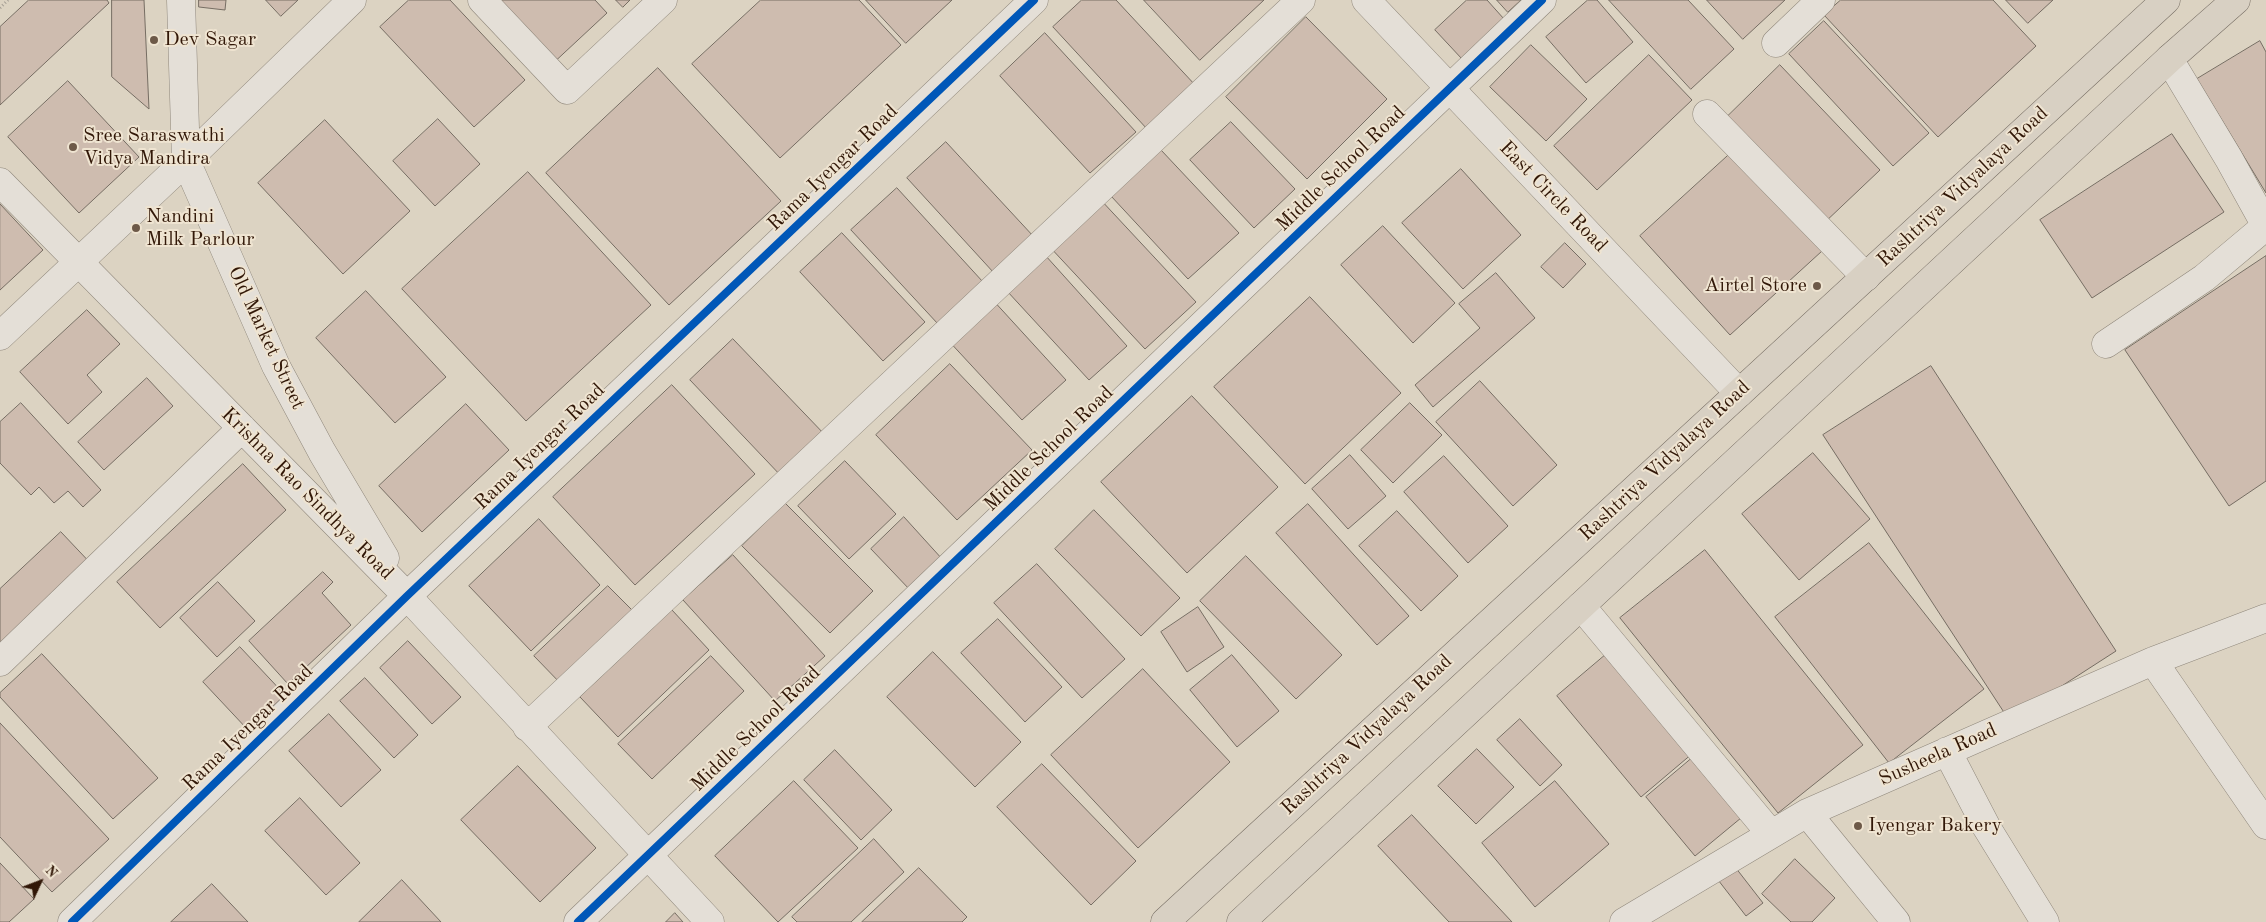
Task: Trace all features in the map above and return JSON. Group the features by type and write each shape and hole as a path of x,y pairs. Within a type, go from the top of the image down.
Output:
{"main road":[{"name":"Rashtriya Vidyalaya Road","path":"1165,922 2166,0"},
{"path":"1241,922 2169,60 2236,0"}],"street":[{"name":"Old Market Street","path":"181,0 186,161 276,366 322,452 407,596"},
{"path":"0,336 186,161 352,0"},
{"path":"482,0 567,90 663,0"},
{"name":"Rama Iyengar Road","path":"72,922 407,596 1034,0"},
{"path":"527,727 1301,0"},
{"name":"East Circle Road","path":"1366,0 1739,393"},
{"name":"Middle School Road","path":"578,922 1542,0"},
{"path":"1776,42 1821,0"},
{"path":"2106,344 2204,278 2266,226 2229,159 2169,60"},
{"path":"1707,114 1866,277"},
{"name":"Krishna Rao Sindhya Road","path":"0,182 407,596 710,922"},
{"path":"0,662 242,428"},
{"path":"1581,606 1772,834"},
{"name":"Susheela Road","path":"1624,922 1807,813 2153,661 2266,618"},
{"path":"2153,661 2266,825"},
{"path":"1947,751 1987,828 2045,922"},
{"path":"1807,813 1896,922"}],"path":[{"path":"0,8 8,0"}],"building":[{"path":"29,0 107,0 109,3 0,105 0,27"},
{"path":"112,0 144,0 149,109 112,77"},
{"path":"199,0 226,0 225,10 199,7"},
{"path":"266,0 298,0 281,16"},
{"path":"409,0 450,0 525,80 474,127 380,27"},
{"path":"487,0 595,0 607,13 549,67"},
{"path":"616,0 630,0 623,7"},
{"path":"761,0 859,0 901,45 780,158 692,64"},
{"path":"866,0 952,0 906,43"},
{"path":"1082,0 1116,0 1196,86 1148,130 1053,27"},
{"path":"1144,0 1264,0 1200,60"},
{"path":"1467,0 1487,0 1504,19 1462,59 1435,30"},
{"path":"1497,0 1521,0 1508,12"},
{"path":"1588,0 1597,0 1633,42 1586,83 1546,37"},
{"path":"1609,0 1688,0 1734,49 1691,89"},
{"path":"1707,0 1785,0 1743,39"},
{"path":"1841,0 1993,0 2036,46 1938,137 1824,15"},
{"path":"2006,0 2053,0 2028,23"},
{"path":"1306,17 1387,99 1307,179 1226,97"},
{"path":"1824,21 1929,133 1893,166 1789,54"},
{"path":"1045,33 1136,132 1090,173 1000,76"},
{"path":"2260,41 2266,52 2266,193 2197,79"},
{"path":"1531,45 1587,99 1546,141 1490,87"},
{"path":"1649,55 1692,100 1597,190 1554,146"},
{"path":"1780,65 1880,170 1823,224 1724,120"},
{"path":"658,68 781,201 669,305 546,173"},
{"name":"Sree Saraswathi Vidya Mandira","path":"68,81 139,157 79,213 8,137"},
{"path":"438,119 480,164 435,206 393,161"},
{"path":"325,120 410,211 343,274 258,183"},
{"path":"1231,122 1295,189 1254,228 1190,160"},
{"path":"2172,134 2224,212 2092,298 2040,220"},
{"path":"946,142 1034,237 994,273 907,178"},
{"path":"1161,150 1239,233 1188,279 1111,196"},
{"path":"1732,152 1822,251 1730,335 1640,236"},
{"path":"1461,169 1521,235 1463,289 1402,223"},
{"path":"528,172 651,305 526,421 402,289"},
{"path":"897,188 983,282 938,324 851,230"},
{"path":"1099,198 1196,302 1145,349 1048,245"},
{"path":"0,204 43,250 0,290"},
{"path":"1383,226 1455,303 1413,343 1341,265"},
{"path":"842,233 925,322 883,361 800,272"},
{"path":"1565,243 1586,264 1563,288 1541,267"},
{"path":"1045,255 1127,346 1089,380 1007,291"},
{"path":"2266,256 2266,481 2229,506 2125,350"},
{"path":"1496,273 1535,318 1433,407 1415,385 1480,328 1459,304"},
{"path":"366,291 446,377 395,423 316,338"},
{"path":"1310,297 1401,393 1305,484 1214,387"},
{"path":"991,298 1066,380 1022,420 946,338"},
{"path":"87,310 120,344 87,375 102,392 68,424 20,372"},
{"path":"733,339 827,437 783,478 690,380"},
{"path":"950,364 1032,450 957,520 876,435"},
{"path":"1931,366 2116,651 2009,720 1823,435"},
{"path":"147,378 173,406 104,470 78,442"},
{"path":"1480,381 1557,465 1513,506 1436,422"},
{"path":"672,385 755,474 635,585 553,497"},
{"path":"1192,396 1278,487 1187,573 1101,482"},
{"path":"21,403 101,490 83,507 68,491 54,503 39,487 31,495 0,463 0,422"},
{"path":"1410,403 1442,435 1393,483 1361,450"},
{"path":"466,404 509,450 422,532 379,486"},
{"path":"1813,453 1870,519 1799,580 1742,514"},
{"path":"1350,455 1386,496 1348,529 1312,489"},
{"path":"1444,456 1508,526 1468,563 1404,492"},
{"path":"845,461 896,514 849,559 798,506"},
{"path":"243,464 286,510 160,628 117,582"},
{"path":"785,503 873,591 830,633 742,546"},
{"path":"1308,504 1409,616 1377,645 1276,533"},
{"path":"1094,510 1180,598 1141,636 1055,549"},
{"path":"1397,511 1458,576 1421,611 1359,546"},
{"path":"904,517 943,560 911,591 871,549"},
{"path":"539,519 600,585 531,651 469,586"},
{"path":"61,532 96,569 0,658 0,589"},
{"path":"1869,543 1984,689 1889,763 1775,617"},
{"path":"1705,550 1863,745 1778,813 1620,618"},
{"path":"733,555 825,656 775,701 683,600"},
{"path":"1246,556 1342,655 1296,699 1200,601"},
{"path":"1037,564 1125,659 1082,698 994,603"},
{"path":"323,572 333,582 322,593 351,625 288,684 249,641"},
{"path":"218,582 255,621 217,657 180,618"},
{"path":"608,586 638,616 564,687 534,656"},
{"path":"1198,607 1224,647 1187,672 1161,632"},
{"path":"672,610 709,650 618,737 580,697"},
{"path":"998,619 1062,687 1025,722 961,653"},
{"path":"408,641 461,697 432,724 380,668"},
{"path":"240,647 285,695 248,730 203,682"},
{"path":"933,652 1021,742 975,787 887,697"},
{"path":"1609,652 1693,753 1641,797 1557,696"},
{"path":"42,654 158,778 113,819 0,697 0,693"},
{"path":"1232,655 1279,711 1237,747 1190,690"},
{"path":"711,656 744,691 652,779 618,744"},
{"path":"1143,669 1230,762 1138,848 1051,755"},
{"path":"365,678 418,735 394,758 340,701"},
{"path":"329,714 381,770 341,807 289,751"},
{"path":"1520,719 1562,765 1540,786 1497,740"},
{"path":"0,723 109,839 52,892 0,837"},
{"path":"1477,749 1514,787 1476,824 1438,786"},
{"path":"835,750 892,810 861,840 804,780"},
{"path":"1697,754 1747,813 1695,856 1646,797"},
{"path":"1042,764 1136,861 1091,905 997,807"},
{"path":"518,766 596,848 540,902 461,820"},
{"path":"794,781 858,848 778,922 715,856"},
{"path":"1555,781 1609,844 1535,907 1482,843"},
{"path":"300,798 360,863 326,895 265,831"},
{"path":"1412,815 1512,922 1449,922 1378,846"},
{"path":"874,839 904,872 851,922 797,922 792,917"},
{"path":"1795,859 1835,898 1812,922 1791,922 1762,894"},
{"path":"0,863 34,899 9,922 0,922"},
{"path":"1732,863 1763,903 1746,916 1715,876"},
{"path":"919,868 967,917 962,922 862,922"},
{"path":"402,880 441,922 359,922"},
{"path":"212,884 248,922 171,922"},
{"path":"675,913 683,922 666,922"}],"cycle path":[{"path":"72,922 407,596 1034,0"},
{"path":"578,922 1542,0"}],"place":[{"name":"Dev Sagar","path":"154,40"},
{"name":"Sree Saraswathi Vidya Mandira","path":"73,147"},
{"name":"Nandini Milk Parlour","path":"136,228"},
{"name":"Airtel Store","path":"1817,286"},
{"name":"Iyengar Bakery","path":"1858,826"}]}
